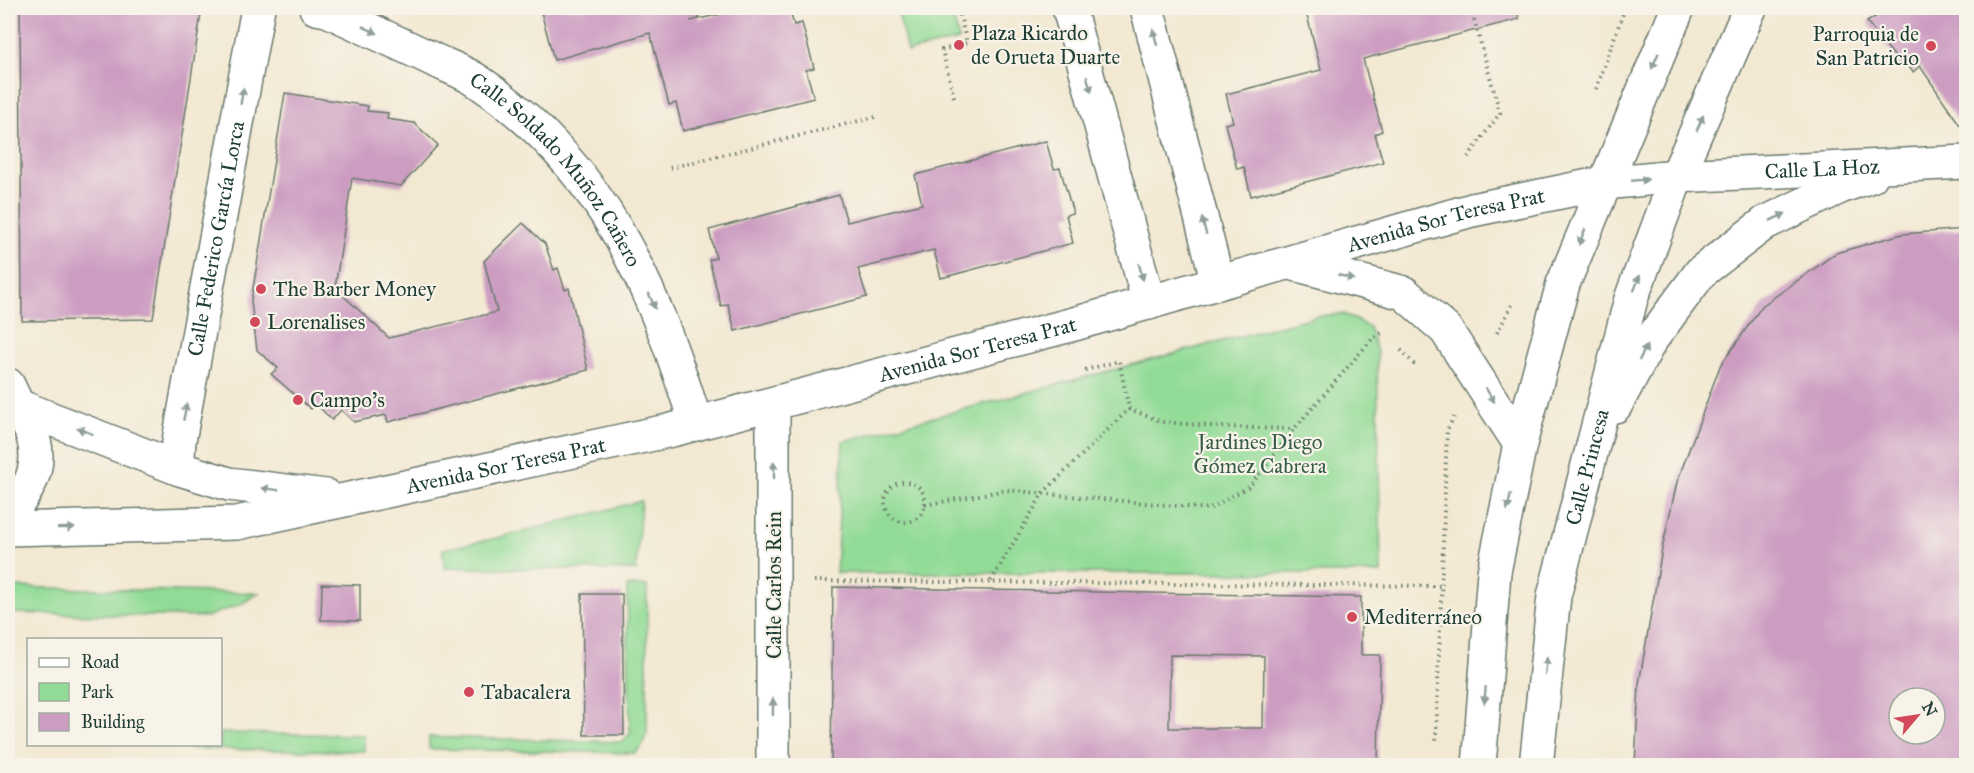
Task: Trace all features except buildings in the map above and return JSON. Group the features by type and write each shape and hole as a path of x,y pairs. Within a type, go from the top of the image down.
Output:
{"main road":[{"name":"Calle Federico García Lorca","path":"180,469 179,441 258,8"},
{"name":"Calle Soldado Muñoz Cañero","path":"316,8 327,10 478,80 542,130 591,188 629,248 674,352 696,424"},
{"path":"1069,8 1149,303"},
{"path":"1147,8 1218,283"},
{"path":"1479,765 1494,572 1521,444 1563,284 1678,8"},
{"name":"Calle Princesa","path":"1536,765 1554,596 1587,461 1631,299 1677,176 1750,8"},
{"name":"Calle La Hoz","path":"1604,183 1677,176 1966,162"},
{"path":"1587,461 1650,341 1701,272 1765,223 1840,187 1904,165"},
{"name":"Avenida Sor Teresa Prat","path":"8,529 237,524 696,424 1149,303 1472,210 1604,183"},
{"path":"1289,263 1404,293 1446,330 1521,444"},
{"name":"Avenida Sor Teresa Prat","path":"11,397 180,469 229,484 349,499"},
{"path":"8,516 26,493 36,468 36,441 11,397"},
{"name":"Calle Carlos Rein","path":"772,765 773,404"}],"path":[{"path":"954,97 942,50 967,44 958,8"},
{"path":"1467,157 1500,113 1471,8"},
{"path":"670,168 875,117"},
{"path":"925,505 1006,490 1209,509 1250,486 1294,429 1373,338 1383,331 1391,339"},
{"path":"1399,348 1414,364"},
{"path":"1085,370 1119,361 1129,409"},
{"path":"1129,409 1163,422 1221,427 1294,429"},
{"path":"990,581 1042,493 1129,409"},
{"path":"1436,742 1447,430"},
{"path":"908,482 917,486 924,494 925,505 921,515 912,521 902,523 892,518 886,509 885,499 889,490 897,483 908,482"},
{"path":"774,581 1440,586"}],"green space":[{"path":"897,8 951,8 959,40 907,52"},
{"name":"Jardines Diego Gómez Cabrera","path":"1344,314 1369,327 1377,352 1381,573 836,573 843,441 1317,316"},
{"path":"641,501 636,570 444,568 443,549 502,537"},
{"path":"627,586 647,586 647,732 642,746 635,753 429,749 429,737 623,742 630,733"},
{"path":"8,587 259,593 241,604 206,617 8,613"},
{"path":"222,733 364,735 364,751 188,749 188,746 222,746"}],"place":[{"name":"Plaza Ricardo de Orueta Duarte","path":"959,45"},
{"name":"Parroquia de San Patricio","path":"1931,46"},
{"name":"The Barber Money","path":"261,289"},
{"name":"Lorenalises","path":"255,322"},
{"name":"Campo's","path":"298,400"},
{"name":"Mediterráneo","path":"1352,617"},
{"name":"Tabacalera","path":"469,692"}]}
